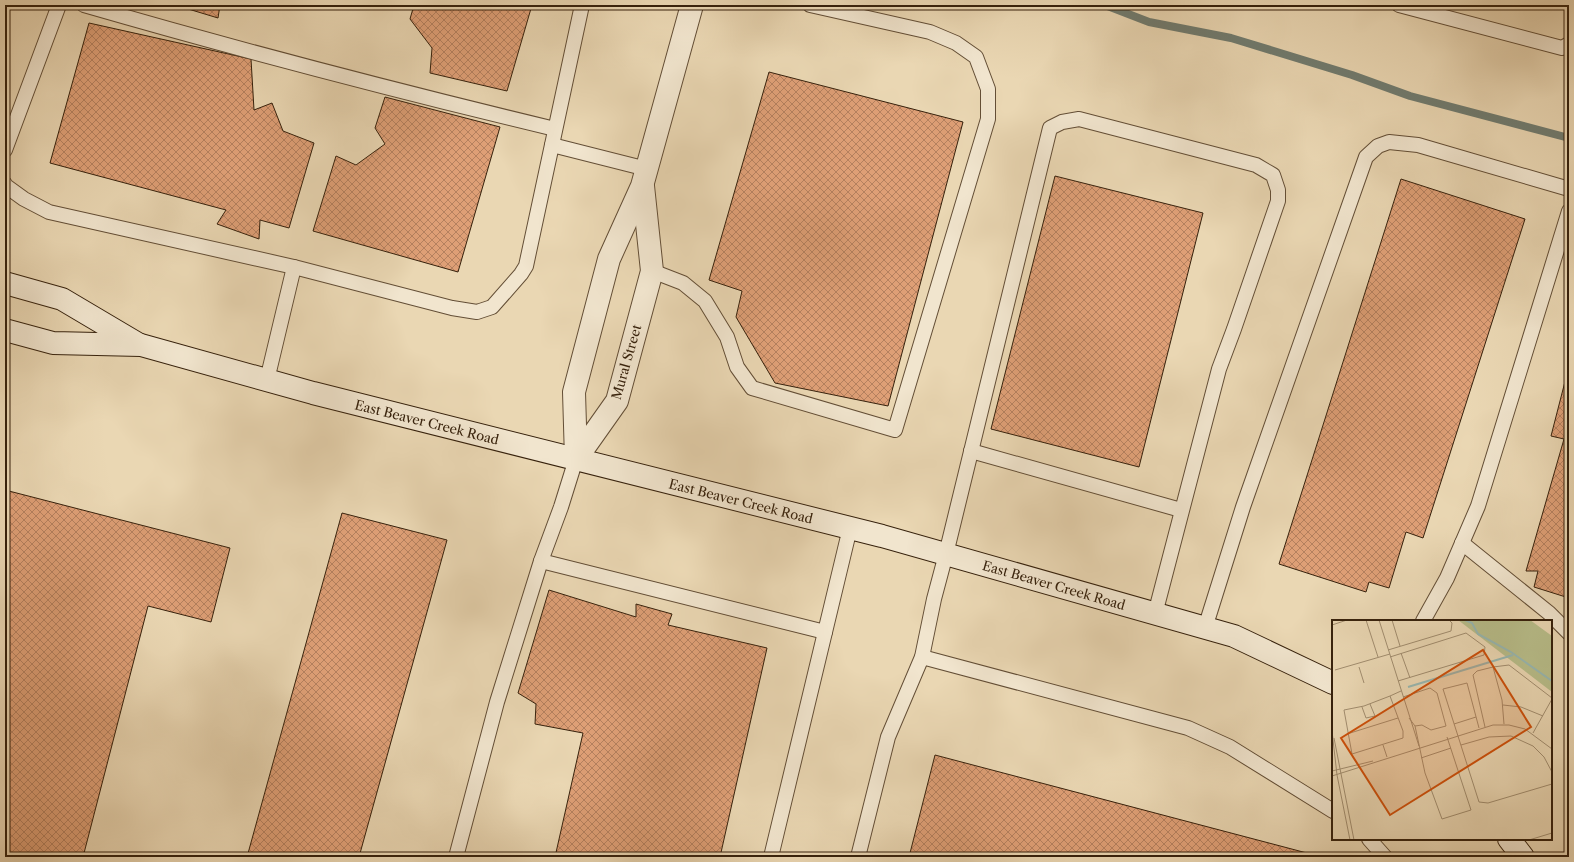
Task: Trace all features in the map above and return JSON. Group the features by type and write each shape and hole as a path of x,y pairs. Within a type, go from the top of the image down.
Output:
{"street":[{"name":"Mural Street","path":"576,459 574,392 609,259 645,178 692,5"},
{"name":"Mural Street","path":"576,459 617,400 652,271 645,178"},
{"name":"East Beaver Creek Road","path":"5,283 62,299 141,345"},
{"name":"East Beaver Creek Road","path":"5,330 53,343 141,345 313,393 850,528 1234,636 1332,683"},
{"path":"1510,840 1522,857"}],"lane":[{"path":"5,150 59,5"},
{"path":"84,5 167,29 413,95 556,129"},
{"path":"5,184 24,199 49,212 294,267 452,308 477,312 492,307 521,274 526,266 582,5"},
{"path":"652,271 683,283 706,301 727,337 737,367 752,388 895,430 988,119 988,89 976,57 956,43 930,32 810,5"},
{"path":"1399,5 1562,48 1569,44"},
{"path":"858,857 888,737 922,657 934,599 1050,128 1062,122 1079,119 1256,164 1273,175 1278,190 1278,201 1219,369 1155,614"},
{"path":"1205,628 1243,507 1366,157 1378,146 1389,142 1418,145 1569,189"},
{"path":"552,145 645,178"},
{"path":"1424,620 1447,578 1478,506 1569,211"},
{"path":"267,380 294,267"},
{"path":"971,451 1181,510"},
{"path":"456,857 497,702 541,561 561,507 576,459"},
{"path":"771,857 850,528"},
{"path":"1462,543 1549,613 1569,633"},
{"path":"541,561 825,632"},
{"path":"922,657 1188,728 1230,747 1332,810"},
{"path":"1370,840 1386,857"}],"building":[{"path":"175,5 220,5 218,18"},
{"path":"414,5 532,5 507,91 430,73 432,48 410,19"},
{"path":"89,23 251,59 254,110 272,103 283,131 314,143 289,228 260,220 259,239 217,224 226,210 50,163"},
{"path":"769,72 963,122 888,406 775,383 736,317 742,291 709,280"},
{"path":"385,97 500,127 458,272 313,231 336,156 356,165 385,144 375,128"},
{"path":"1055,176 1203,213 1139,467 991,429"},
{"path":"1401,179 1525,219 1423,538 1406,532 1389,588 1369,582 1366,592 1279,564"},
{"path":"1569,366 1569,598 1534,587 1538,571 1526,571 1564,439 1551,436"},
{"path":"5,490 230,548 211,622 148,606 83,857 5,857"},
{"path":"342,513 447,540 359,857 247,857"},
{"path":"549,590 636,617 636,604 672,614 668,625 767,648 720,857 555,857 583,733 535,724 536,704 518,693"},
{"path":"935,755 1322,857 909,857"}],"waterway":[{"path":"1105,5 1149,22 1231,38 1352,75 1410,96 1569,138"}]}
